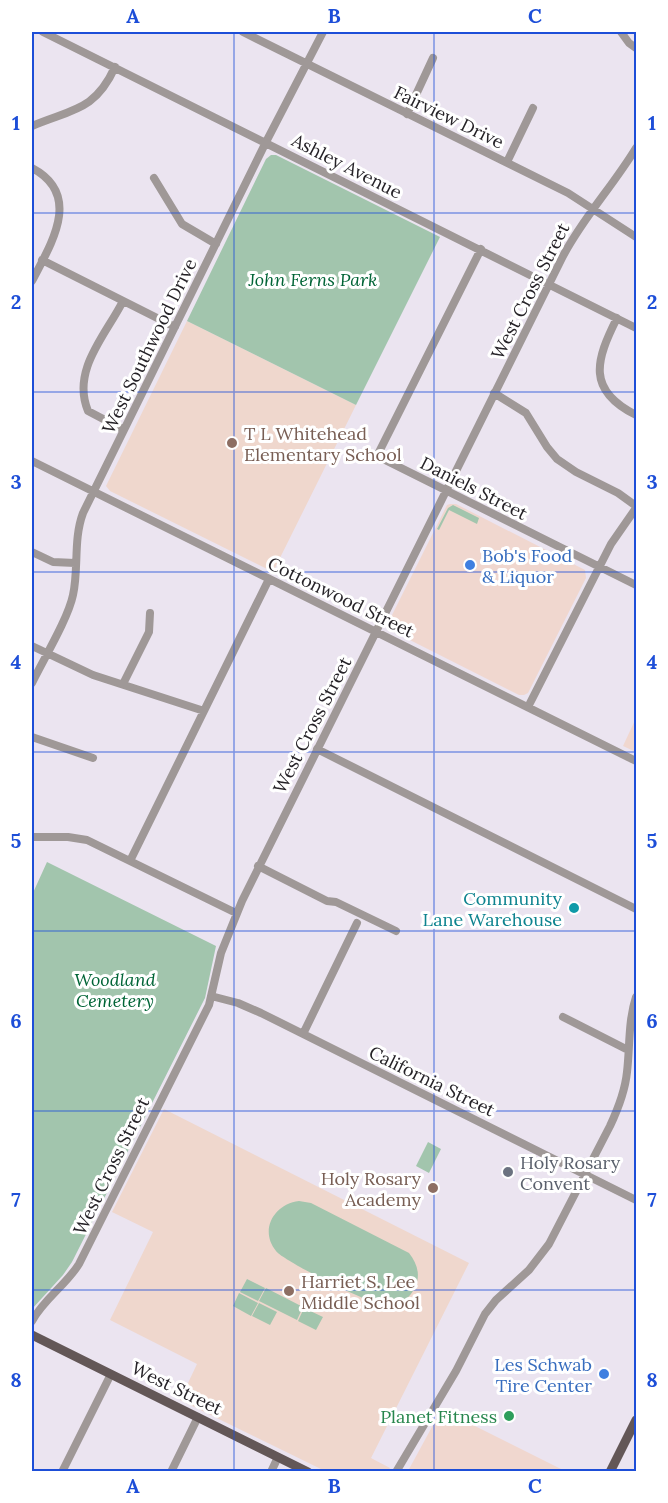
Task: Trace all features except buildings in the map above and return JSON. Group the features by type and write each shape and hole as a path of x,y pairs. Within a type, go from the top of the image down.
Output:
{"main road":[{"name":"West Street","path":"32,1335 308,1472"},
{"path":"610,1472 636,1420"}],"street":[{"name":"Ashley Avenue","path":"43,32 636,328"},
{"name":"Fairview Drive","path":"243,32 568,193 636,237"},
{"name":"West Southwood Drive","path":"32,683 70,605 73,595 79,525 93,492 323,32"},
{"path":"621,32 636,48"},
{"path":"407,114 433,58"},
{"path":"32,126 75,111 91,102 105,86 115,67"},
{"path":"507,162 533,108"},
{"name":"West Cross Street","path":"32,1321 41,1307 68,1280 79,1264 204,1015 211,996 217,966 236,913 258,866 494,393 576,232 636,148"},
{"path":"32,168 56,189 60,212 58,223 32,281"},
{"path":"154,178 182,224 216,244"},
{"name":"Daniels Street","path":"481,249 377,456 636,585"},
{"path":"42,260 176,327"},
{"path":"123,301 88,361 84,374 84,392 88,411 124,430"},
{"path":"617,318 604,342 600,357 602,382 615,402 636,415"},
{"path":"494,393 526,413 557,459 576,472 618,493 636,507 611,544 528,707"},
{"name":"Cottonwood Street","path":"32,461 636,761"},
{"path":"32,552 53,562 75,563"},
{"path":"130,861 270,579"},
{"path":"123,684 149,632 150,613"},
{"path":"32,646 93,675 204,711"},
{"path":"32,737 93,758"},
{"path":"317,749 636,909"},
{"path":"32,837 81,838 236,913"},
{"path":"258,866 327,901 336,902 396,931"},
{"path":"303,1034 357,923"},
{"name":"California Street","path":"211,996 248,1007 636,1200"},
{"path":"396,1472 456,1371 485,1314 544,1252 619,1107 626,1081 631,1013 636,997"},
{"path":"563,1017 628,1050"},
{"path":"62,1472 111,1374"},
{"path":"171,1472 198,1417"},
{"path":"271,1472 278,1457"}],"shaded area":[{"name":"T L Whitehead Elementary School","path":"187,321 356,405 273,572 110,491 106,486"},
{"path":"456,504 585,570 586,578 528,693 524,695 519,695 394,632 389,625 447,505"},
{"path":"636,718 636,752 623,746"},
{"name":"Harriet S. Lee Middle School","path":"164,1109 469,1263 371,1458 390,1468 388,1471 325,1471 180,1400 197,1364 110,1320 153,1232 112,1212"},
{"path":"445,1411 565,1471 408,1471 439,1414"}],"green space":[{"name":"John Ferns Park","path":"271,155 276,155 440,237 356,405 187,321 266,159"},
{"path":"453,505 479,518 477,524 449,510 439,530 437,529 448,508"},
{"name":"Woodland Cemetery","path":"47,862 216,946 205,998 72,1262 32,1309 32,895"},
{"path":"428,1142 441,1149 429,1173 416,1166"},
{"path":"299,1201 311,1203 409,1253 418,1274 417,1283 410,1295 395,1305 378,1304 311,1273 276,1251 269,1235 272,1219 282,1207"},
{"path":"247,1279 265,1288 258,1301 240,1292"},
{"path":"266,1288 303,1307 297,1320 259,1301"},
{"path":"239,1293 258,1303 251,1316 233,1306"},
{"path":"259,1303 277,1312 270,1325 252,1316"},
{"path":"304,1308 323,1317 316,1330 298,1321"}],"place":[{"name":"T L Whitehead Elementary School","path":"232,443"},
{"name":"Bob's Food & Liquor","path":"470,565"},
{"name":"Community Lane Warehouse","path":"574,908"},
{"name":"Holy Rosary Convent","path":"508,1172"},
{"name":"Holy Rosary Academy","path":"433,1188"},
{"name":"Harriet S. Lee Middle School","path":"289,1291"},
{"name":"Les Schwab Tire Center","path":"604,1374"},
{"name":"Planet Fitness","path":"509,1416"}]}
